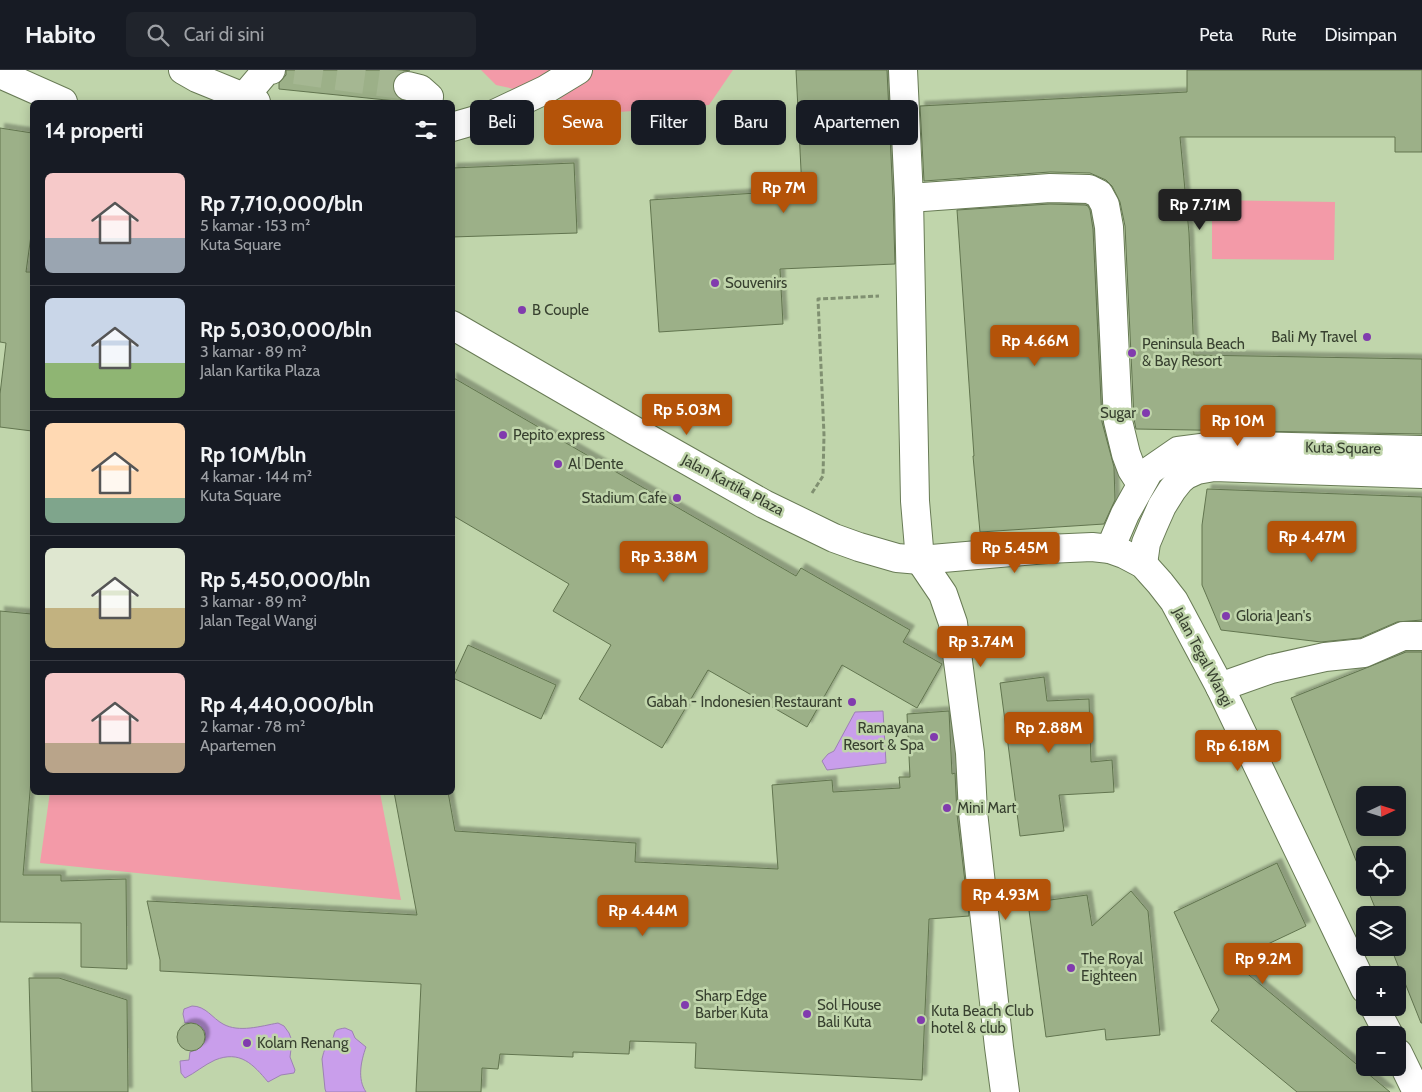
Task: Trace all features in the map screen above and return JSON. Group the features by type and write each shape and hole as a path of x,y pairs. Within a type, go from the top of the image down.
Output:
{"main road":[{"path":"182,70 245,100"},
{"path":"248,100 266,71 271,70"},
{"path":"455,126 490,116 545,90 578,70"},
{"path":"903,70 909,198 915,501 920,560 943,594 953,623 970,754 972,812 999,1047 1006,1092"},
{"path":"0,74 58,100"},
{"path":"909,198 1050,188 1089,189 1098,194 1105,205 1109,227 1118,421 1126,454 1132,470 1141,484"},
{"name":"Jalan Kartika Plaza","path":"455,327 764,504 859,548 897,558 920,560"},
{"name":"Kuta Square","path":"1110,549 1125,514 1149,471 1178,451 1209,447 1242,446 1422,450"},
{"name":"Kuta Square","path":"1143,564 1146,543 1162,506 1180,480 1197,470 1222,467 1422,474"},
{"name":"Jalan Tegal Wangi","path":"920,560 1085,547 1110,549 1143,564 1174,601 1220,687 1356,970"},
{"path":"1220,687 1271,669 1325,657 1364,653 1403,636 1422,636"},
{"path":"1406,1069 1417,1092"}],"path":[{"path":"796,519 823,476 824,435 818,300 911,294"}],"shaded area":[{"path":"481,70 733,70 709,105 706,105 706,100 631,100 631,111 621,112 621,100 564,100 496,85"},
{"path":"1212,200 1335,202 1334,260 1212,259"},
{"path":"883,711 886,763 827,770 822,761 828,754 834,751 855,712"},
{"path":"50,795 380,795 401,900 40,863"},
{"name":"Kolam Renang","path":"192,1006 201,1008 229,1027 250,1028 278,1023 284,1026 292,1041 290,1057 295,1070 294,1073 281,1075 268,1082 251,1064 239,1058 224,1057 207,1064 185,1078 181,1073 180,1061 189,1060 190,1052 203,1045 205,1039 203,1029 199,1025 185,1023 184,1009"},
{"path":"345,1028 352,1031 355,1038 366,1047 361,1064 361,1076 366,1092 326,1092 325,1089 322,1059 324,1051 332,1041 335,1031"}],"building":[{"path":"286,70 410,70 403,71 397,75 393,83 393,90 397,97 402,100 279,89 279,83 286,75"},
{"path":"796,70 887,70 888,100 798,100"},
{"path":"1187,70 1422,70 1422,152 1395,152 1395,137 1180,137 1189,233 1194,355 1422,359 1422,434 1136,429 1125,226 1120,202 1112,186 1106,180 1090,173 1050,172 924,181 920,106 1187,92"},
{"path":"0,128 30,133 30,243 26,272 30,272 30,431 0,427 0,394 6,343 0,342"},
{"path":"800,145 890,145 895,264 780,269 783,324 659,332 650,200 802,190"},
{"path":"574,163 577,233 455,237 455,168"},
{"path":"1050,204 1085,205 1090,210 1093,229 1102,422 1114,467 1115,500 1104,524 980,532 973,456 957,210"},
{"path":"455,379 796,576 801,568 910,630 903,642 942,664 917,708 842,665 807,727 708,670 662,748 579,699 611,645 553,611 569,584 455,517"},
{"path":"1207,489 1422,497 1422,620 1397,622 1360,638 1321,642 1221,630 1202,585 1202,525"},
{"path":"0,611 30,614 30,792 23,875 61,875 61,881 126,879 127,969 81,967 81,923 0,922"},
{"path":"468,645 556,685 541,719 455,679 455,674"},
{"path":"1406,652 1422,652 1422,1023 1406,986 1406,966 1398,966 1394,956 1406,956 1406,906 1374,906 1370,896 1406,896 1406,846 1356,846 1356,860 1291,698"},
{"path":"1044,677 1047,701 1089,699 1091,762 1112,760 1114,792 1059,795 1064,831 1020,836 1000,683"},
{"path":"949,711 952,774 955,773 957,814 969,916 929,919 922,1080 695,1068 696,1043 630,1041 629,1054 573,1052 573,1057 500,1054 498,1069 482,1068 481,1092 416,1092 421,984 160,971 160,960 147,901 417,915 395,795 449,795 455,831 636,843 635,862 778,869 772,785 832,780 833,792 900,788 899,777 910,777 907,714"},
{"path":"1277,863 1306,926 1232,961 1356,1064 1356,1076 1371,1076 1390,1092 1297,1092 1211,1021 1219,1010 1174,912"},
{"path":"1131,891 1148,911 1160,1035 1106,1040 1105,1029 1046,1037 1028,903 1087,895 1092,926"},
{"path":"29,978 59,978 127,1000 128,1092 32,1092"},
{"path":"191,1023 201,1027 205,1037 201,1047 191,1051 181,1047 177,1037 181,1027"}],"tunnel":[{"path":"295,70 408,86"}],"place":[{"name":"Souvenirs","path":"715,283"},
{"name":"B Couple","path":"522,310"},
{"name":"Bali My Travel","path":"1367,337"},
{"name":"Peninsula Beach & Bay Resort","path":"1132,353"},
{"name":"Sugar","path":"1146,413"},
{"name":"Pepito express","path":"503,435"},
{"name":"Al Dente","path":"558,464"},
{"name":"Stadium Cafe","path":"677,498"},
{"name":"Gloria Jean's","path":"1226,616"},
{"name":"Gabah - Indonesien Restaurant","path":"852,702"},
{"name":"Ramayana Resort & Spa","path":"934,737"},
{"name":"Mini Mart","path":"947,808"},
{"name":"The Royal Eighteen","path":"1071,968"},
{"name":"Sharp Edge Barber Kuta","path":"685,1005"},
{"name":"Sol House Bali Kuta","path":"807,1014"},
{"name":"Kuta Beach Club hotel & club","path":"921,1020"},
{"name":"Kolam Renang","path":"247,1043"}]}
